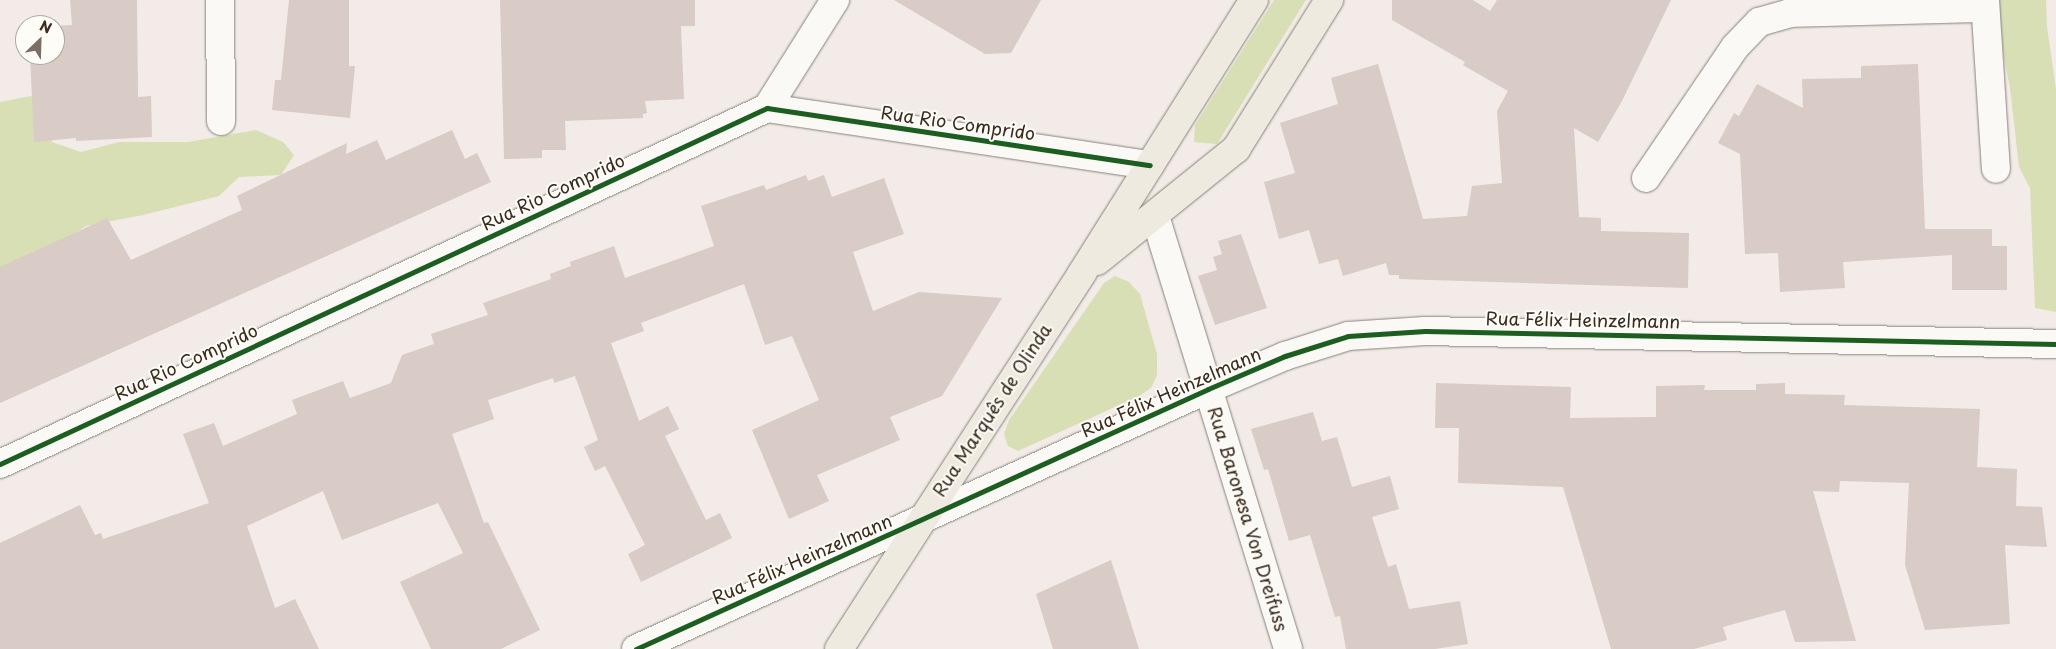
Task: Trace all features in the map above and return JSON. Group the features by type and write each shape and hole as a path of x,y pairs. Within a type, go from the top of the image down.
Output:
{"main road":[{"name":"Rua Marquês de Olinda","path":"838,649 1082,272 1254,0"},
{"name":"Rua Marquês de Olinda","path":"1082,272 1155,216 1236,149 1329,0"}],"street":[{"path":"220,0 221,121"},
{"path":"767,108 835,0"},
{"path":"1646,178 1735,47 1759,22 1790,14 1985,4 1996,169"},
{"name":"Rua Rio Comprido","path":"0,464 767,108 1150,165"},
{"name":"Rua Baronesa Von Dreifuss","path":"1155,216 1288,649"},
{"name":"Rua Félix Heinzelmann","path":"636,649 1208,389 1312,346 1348,336 1425,330 2051,344"}],"green space":[{"path":"1274,0 1306,0 1217,144 1194,142 1195,125"},
{"path":"1999,0 2046,0 2047,27 2056,89 2056,312 2035,308 2030,188 2019,167 2010,88 1999,32"},
{"path":"31,96 48,114 52,142 81,152 119,142 188,142 256,130 283,142 294,155 281,175 239,177 219,196 143,215 86,226 55,246 0,274 0,102"},
{"path":"1115,276 1129,282 1140,294 1157,354 1157,375 1151,388 1139,396 1018,451 1008,446 1004,434 1009,420 1104,283"}],"building":[{"path":"70,0 137,0 138,97 151,96 152,137 76,141 76,138 34,142 30,65 65,65 65,25 72,25"},
{"path":"289,0 349,0 349,66 355,66 350,118 272,110 275,80 281,80"},
{"path":"500,0 695,0 695,26 681,26 684,99 645,101 647,113 643,114 643,118 565,121 566,150 542,150 542,158 504,159"},
{"path":"894,0 1041,0 1011,53 985,54"},
{"path":"1392,0 1473,0 1490,11 1497,0 1671,0 1622,101 1598,142 1574,128 1579,217 1601,218 1601,231 1689,233 1688,288 1399,279 1399,275 1389,275 1386,263 1343,276 1338,259 1319,264 1309,230 1279,239 1264,182 1295,173 1280,123 1338,104 1331,78 1378,64 1423,219 1467,216 1472,186 1502,183 1497,111 1508,91 1463,65 1465,62 1392,20"},
{"path":"1918,64 1925,229 1992,229 1992,246 2007,246 2007,290 1952,290 1952,255 1843,262 1845,288 1780,292 1778,253 1745,254 1740,154 1718,143 1734,113 1739,116 1757,84 1803,108 1802,79 1861,78 1861,66"},
{"path":"452,130 465,159 477,153 491,182 0,403 0,267 107,218 131,260 242,210 237,196 347,143 346,154 377,140 386,160"},
{"path":"806,175 808,181 824,175 832,197 884,178 904,234 853,252 873,311 919,292 1002,298 942,396 890,417 900,440 817,475 829,501 789,519 752,430 819,400 792,336 765,345 744,284 641,323 644,331 611,343 639,421 668,406 679,429 665,436 706,520 720,513 732,538 641,582 628,554 645,545 605,466 595,471 584,447 598,440 575,376 554,383 553,378 488,400 494,419 452,434 484,523 488,522 540,630 501,649 431,649 400,582 463,553 438,503 342,540 323,491 247,526 275,608 295,599 319,649 0,649 0,543 80,505 95,535 101,533 103,539 209,503 183,434 214,423 223,446 297,414 292,400 343,381 350,398 391,383 402,355 434,344 431,334 488,315 483,303 551,279 550,274 571,266 570,262 614,246 625,278 714,246 701,206 764,185 766,190"},
{"path":"1241,234 1267,308 1215,325 1198,276 1217,270 1213,257 1222,254 1218,241"},
{"path":"1436,383 1571,387 1570,418 1656,417 1656,386 1705,385 1704,390 1756,390 1756,384 1785,383 1785,394 1845,395 1844,405 1980,409 1977,467 2017,469 2016,506 2042,507 2047,547 2005,545 2010,624 1925,630 1905,565 1909,483 1840,481 1839,492 1813,491 1856,641 1795,642 1785,610 1723,627 1727,640 1694,649 1611,649 1563,487 1458,483 1459,428 1435,428"},
{"path":"1313,412 1322,441 1337,437 1352,487 1390,476 1399,509 1372,517 1388,567 1396,564 1409,609 1460,601 1468,644 1435,649 1346,649 1340,616 1335,617 1310,535 1289,541 1268,469 1264,470 1251,429"},
{"path":"1111,560 1139,649 1053,649 1036,594"}],"cycle path":[{"path":"0,464 767,108 1150,165"},
{"path":"636,649 1208,389 1285,356 1348,336 1425,331 2056,344"}]}
